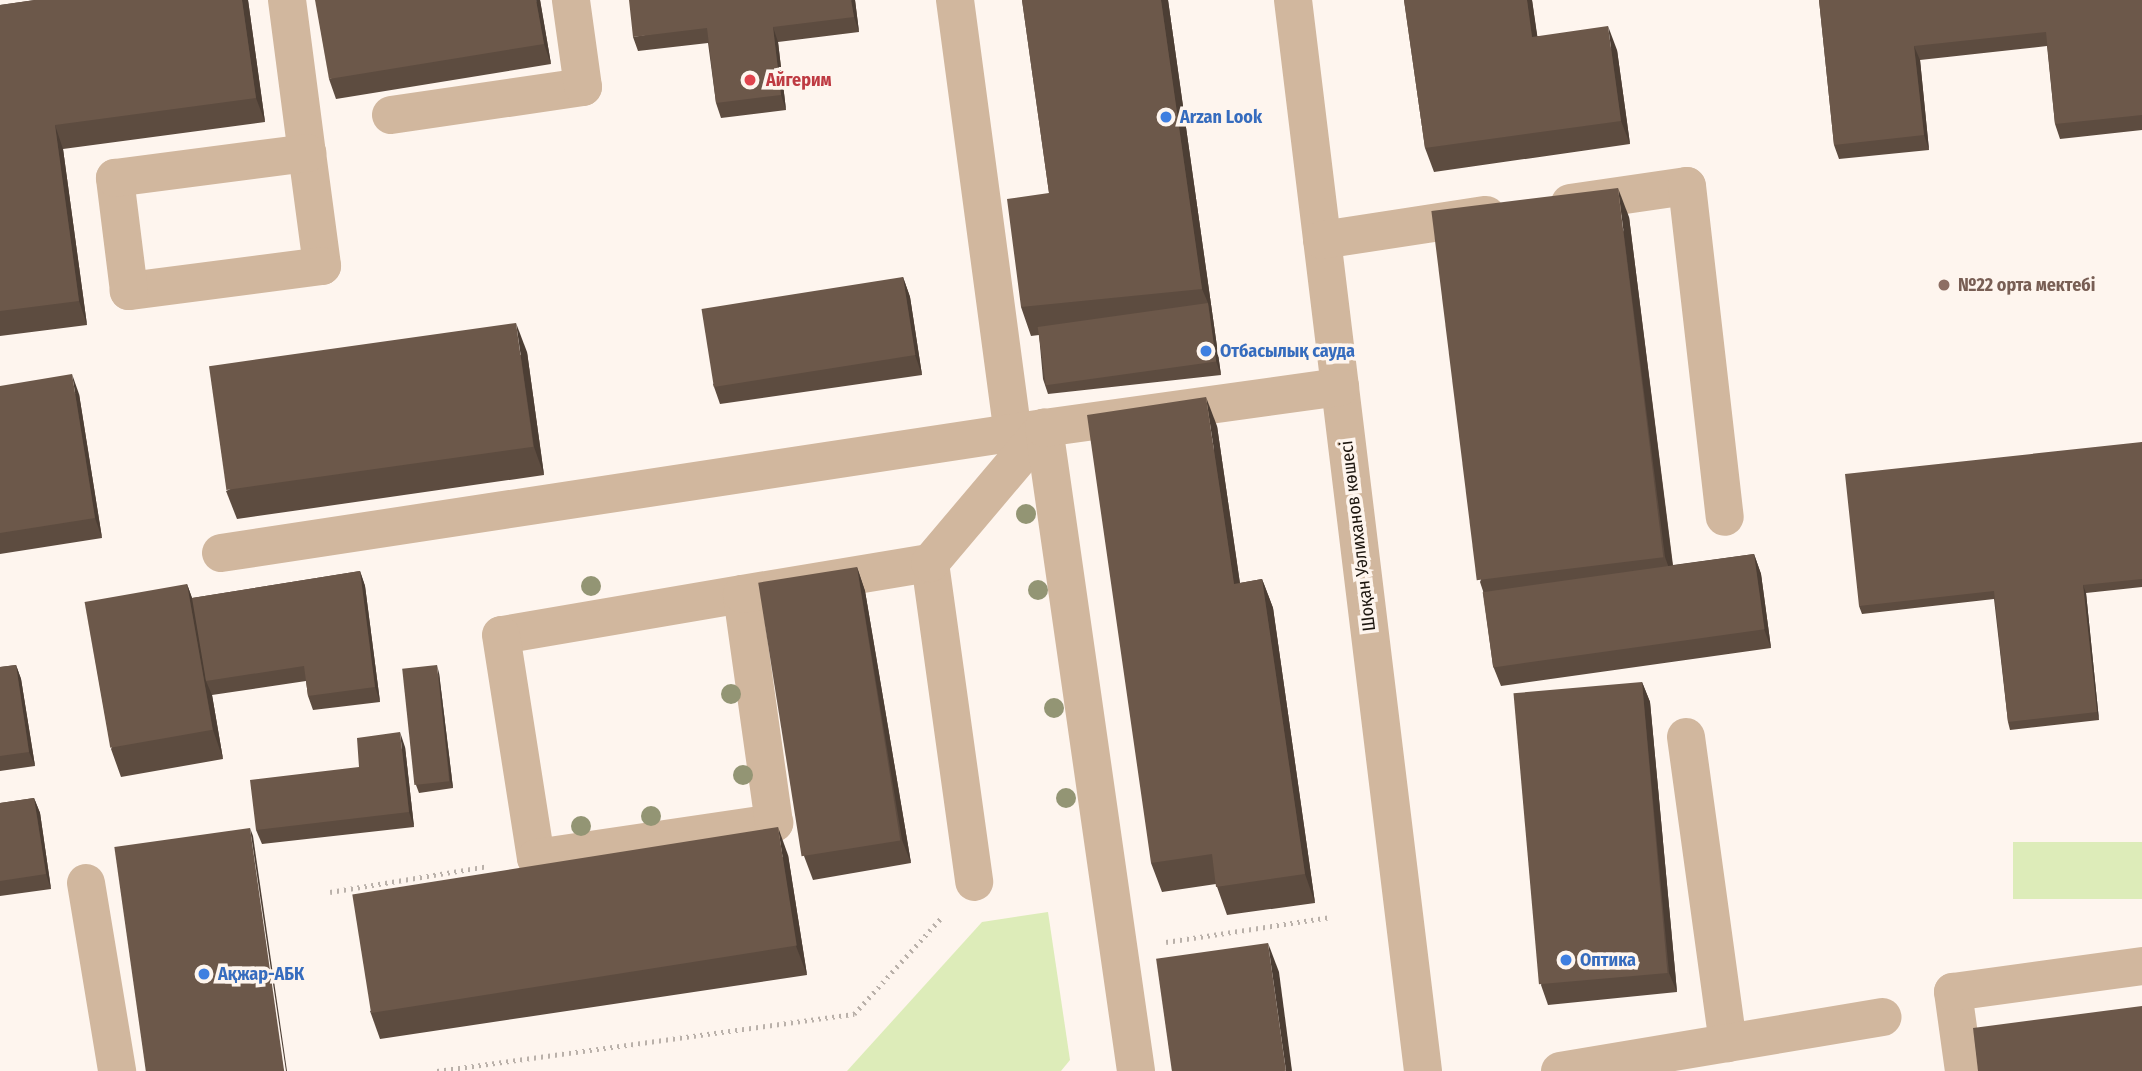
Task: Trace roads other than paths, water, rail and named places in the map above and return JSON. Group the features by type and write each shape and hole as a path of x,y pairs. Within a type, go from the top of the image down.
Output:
{"street":[{"path":"287,0 322,266 129,291 115,178 307,153"},
{"path":"391,115 583,88 571,0"},
{"path":"955,0 1118,949 1136,1071"},
{"name":"Шоқан Уәлиханов көшесі","path":"1293,0 1423,1071"},
{"path":"1322,240 1687,186 1725,517"},
{"path":"221,552 1340,387"},
{"path":"743,594 774,823 536,858 501,635 743,594 930,563 1029,431"},
{"path":"930,563 974,882"},
{"path":"1686,737 1728,1043"},
{"path":"86,883 117,1071"},
{"path":"1964,1071 1953,992 2142,965"},
{"path":"1560,1071 1884,1017"}],"place":[{"name":"Айгерим","path":"750,80"},
{"name":"Arzan Look","path":"1166,117"},
{"name":"№22 орта мектебі","path":"1944,285"},
{"name":"Отбасылық сауда","path":"1206,351"},
{"name":"Оптика","path":"1566,960"},
{"name":"Ақжар-АБК","path":"204,974"}]}
